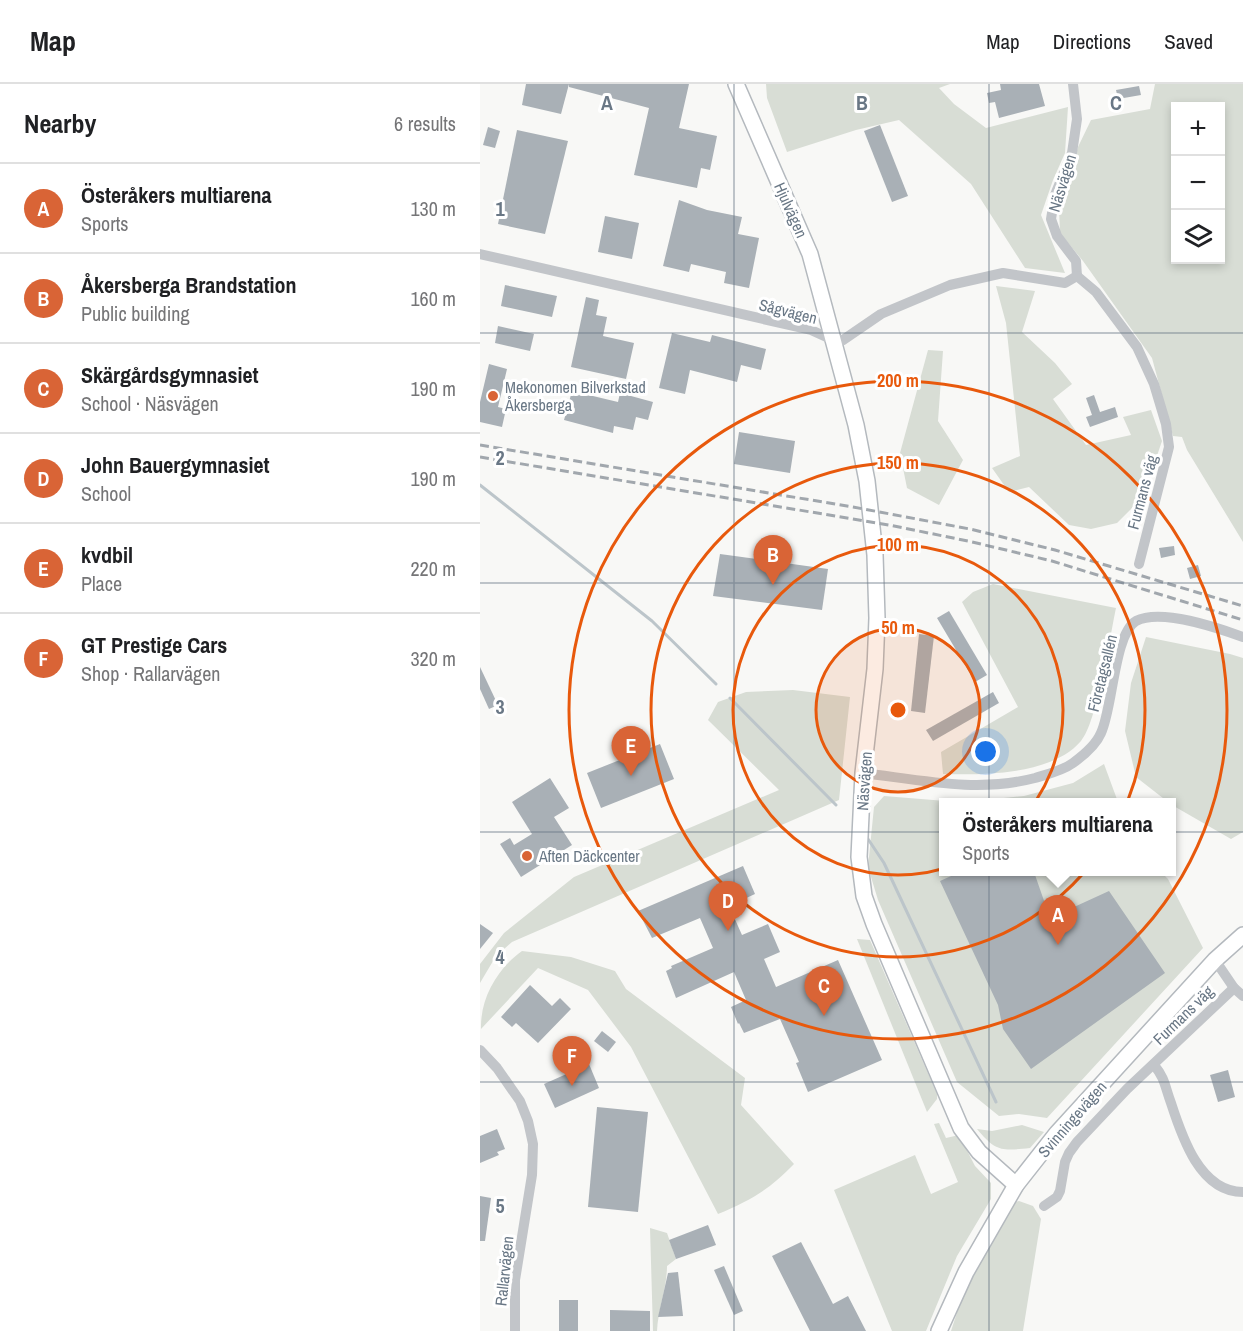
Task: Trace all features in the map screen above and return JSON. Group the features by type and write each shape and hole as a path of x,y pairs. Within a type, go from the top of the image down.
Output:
{"street":[{"name":"Hjulvägen","path":"736,84 810,254 833,340"},
{"name":"Näsvägen","path":"1073,84 1077,119 1072,153 1055,195 1051,219 1057,236 1076,261 1077,276"},
{"name":"Sågvägen","path":"480,254 811,330 833,340 843,340 881,314 950,285 1003,273 1065,283 1077,276"},
{"name":"Furmans väg","path":"1077,276 1096,292 1137,347 1154,384 1166,424 1169,447 1139,564"},
{"name":"Näsvägen","path":"833,340 856,425 867,480 875,555 876,651 863,773 859,857 862,885 869,912 961,1128 979,1152 1016,1185"},
{"name":"Företagsallén","path":"863,773 967,786 1010,783 1061,769 1083,755 1100,735 1106,720 1120,649 1127,632 1136,622 1151,618 1171,618 1190,621 1243,637"},
{"name":"Svinningevägen","path":"939,1331 966,1272 1016,1185 1057,1133 1215,960 1243,935"},
{"name":"Furmans väg","path":"1215,960 1234,988 1243,996"},
{"name":"Furmans väg","path":"1044,1206 1057,1197 1065,1162 1077,1142 1107,1109 1234,988"},
{"name":"Rallarvägen","path":"480,1050 497,1068 520,1101 534,1144 532,1175 515,1280 514,1331"},
{"name":"Furmans väg","path":"1154,1065 1162,1075 1180,1129 1197,1161 1225,1190 1243,1192"}],"shaded area":[{"path":"766,84 950,84 939,88 954,104 986,128 1068,107 1065,153 1041,215 1065,273 1025,268 971,184 899,120 856,130 787,152 767,98"},
{"path":"1155,84 1243,84 1243,542 1187,450 1182,437 1173,436 1152,358 1083,261 1060,233 1059,208 1078,147 1091,120 1150,109"},
{"path":"996,286 1035,291 1022,332 1055,363 1072,384 1053,399 1086,445 1131,435 1123,417 1151,410 1162,441 1143,497 1117,523 1091,529 1069,525 1029,487 1009,492 992,468 1020,456 1006,323"},
{"path":"928,350 943,351 938,421 963,460 939,505 907,488 900,453"},
{"path":"993,584 1116,608 1098,698 1087,731 1081,741 1053,761 1016,771 943,774 941,752 1018,707 962,602 973,592"},
{"path":"1146,637 1243,658 1243,832 1231,839 1176,807 1176,798 1163,798 1136,777 1125,731 1131,683"},
{"path":"793,690 850,697 839,800 512,942 496,956 480,983 480,964 504,933 574,877 779,790 708,720 718,702 746,692"},
{"path":"1104,764 1117,798 1004,798 1024,796 1073,783"},
{"path":"884,796 939,800 939,876 1165,876 1203,948 1047,1118 1019,1114 999,1116 957,1082 878,900 868,867 874,807"},
{"path":"857,939 870,940 937,1094 937,1099 927,1112"},
{"path":"522,951 571,957 615,971 626,989 745,1078 741,1105 794,1164 759,1194 718,1214 631,1047 588,990 538,968 481,1029 481,1017 492,985 505,966"},
{"path":"939,1123 946,1138 959,1135 975,1166 991,1183 991,1199 957,1256 926,1331 892,1331 834,1190 915,1155 931,1194 958,1182 934,1124"},
{"path":"1022,1125 1044,1132 1030,1148 1013,1150 1000,1148 989,1142 977,1129 992,1131"},
{"path":"1019,1201 1033,1206 1041,1219 1023,1331 951,1331 965,1288 1012,1203"},
{"path":"650,1228 667,1233 676,1259 667,1266 657,1331 653,1331"}],"building":[{"path":"526,84 569,84 561,114 522,105"},
{"path":"569,84 689,84 679,128 717,136 710,170 701,168 697,188 634,175 649,108 569,87"},
{"path":"1000,84 1039,84 1045,106 999,118 995,102 989,103 987,93 1001,90"},
{"path":"1139,86 1141,95 1118,99 1116,90"},
{"path":"880,125 908,196 892,202 864,131"},
{"path":"488,127 500,131 495,148 483,145"},
{"path":"517,130 568,141 545,234 498,224"},
{"path":"679,200 707,210 742,217 738,234 759,238 749,288 724,283 726,272 691,264 689,272 663,266"},
{"path":"605,216 639,223 632,259 598,252"},
{"path":"505,285 557,296 552,317 501,306"},
{"path":"586,297 599,300 596,315 607,317 603,336 634,343 626,379 571,367"},
{"path":"498,326 534,334 530,351 495,343"},
{"path":"672,333 710,342 712,335 766,349 761,370 741,365 737,382 690,370 685,394 659,388"},
{"path":"489,364 507,369 498,407 506,409 502,427 480,422 480,402"},
{"path":"572,391 618,402 620,393 653,402 648,420 636,417 633,430 614,426 613,433 564,420"},
{"path":"1094,395 1100,412 1115,407 1118,417 1090,427 1086,417 1092,415 1086,398"},
{"path":"739,432 795,441 790,473 734,464"},
{"path":"1174,546 1175,555 1161,558 1159,548"},
{"path":"720,554 828,569 822,610 713,596"},
{"path":"1198,565 1201,576 1190,579 1187,568"},
{"path":"949,611 987,675 975,682 937,618"},
{"path":"919,634 934,636 925,713 911,711"},
{"path":"480,667 498,705 489,709 480,689"},
{"path":"993,692 999,703 933,741 926,730"},
{"path":"660,744 674,779 601,808 587,773"},
{"path":"550,778 569,808 554,817 572,845 521,877 500,844 510,838 514,845 532,834 512,802"},
{"path":"743,866 755,894 729,906 742,935 768,924 780,952 764,959 776,987 838,960 882,1060 808,1092 796,1063 799,1062 780,1019 744,1033 738,1024 731,1007 746,1000 734,972 676,998 666,971 672,968 671,966 713,948 700,918 652,938 638,911"},
{"path":"951,876 1035,876 1050,918 1109,891 1165,973 1031,1069 1003,1029 998,1005 940,881"},
{"path":"480,924 493,933 480,949"},
{"path":"530,985 552,1006 560,998 571,1009 538,1043 516,1023 512,1027 501,1017"},
{"path":"602,1031 616,1042 608,1052 594,1041"},
{"path":"589,1064 599,1088 555,1108 544,1084"},
{"path":"1228,1070 1235,1097 1218,1102 1210,1075"},
{"path":"597,1107 648,1112 638,1212 588,1207"},
{"path":"497,1129 505,1149 497,1152 499,1155 480,1163 480,1136"},
{"path":"480,1196 491,1198 485,1241 480,1241"},
{"path":"708,1225 716,1245 676,1259 669,1240"},
{"path":"801,1242 833,1304 848,1296 866,1331 810,1331 772,1256"},
{"path":"724,1266 743,1311 734,1315 714,1270"},
{"path":"678,1272 683,1316 658,1317 668,1273"},
{"path":"559,1300 578,1300 578,1331 559,1331"},
{"path":"610,1310 650,1311 650,1331 610,1331"}],"waterway":[{"path":"480,485 652,621 716,684"},
{"path":"730,698 836,805"},
{"path":"868,839 884,863 996,1102"}],"railway":[{"path":"480,445 853,507 970,529 1055,550 1243,606"},
{"path":"480,457 889,525 968,541 1052,561 1243,620"}],"place":[{"name":"Mekonomen Bilverkstad Åkersberga","path":"493,396"},
{"name":"Åkersberga Brandstation","path":"773,585"},
{"name":"kvdbil","path":"631,776"},
{"name":"Aften Däckcenter","path":"527,856"},
{"name":"John Bauergymnasiet","path":"728,931"},
{"name":"Österåkers multiarena","path":"1058,945"},
{"name":"Skärgårdsgymnasiet","path":"824,1016"},
{"name":"GT Prestige Cars","path":"572,1086"}]}
